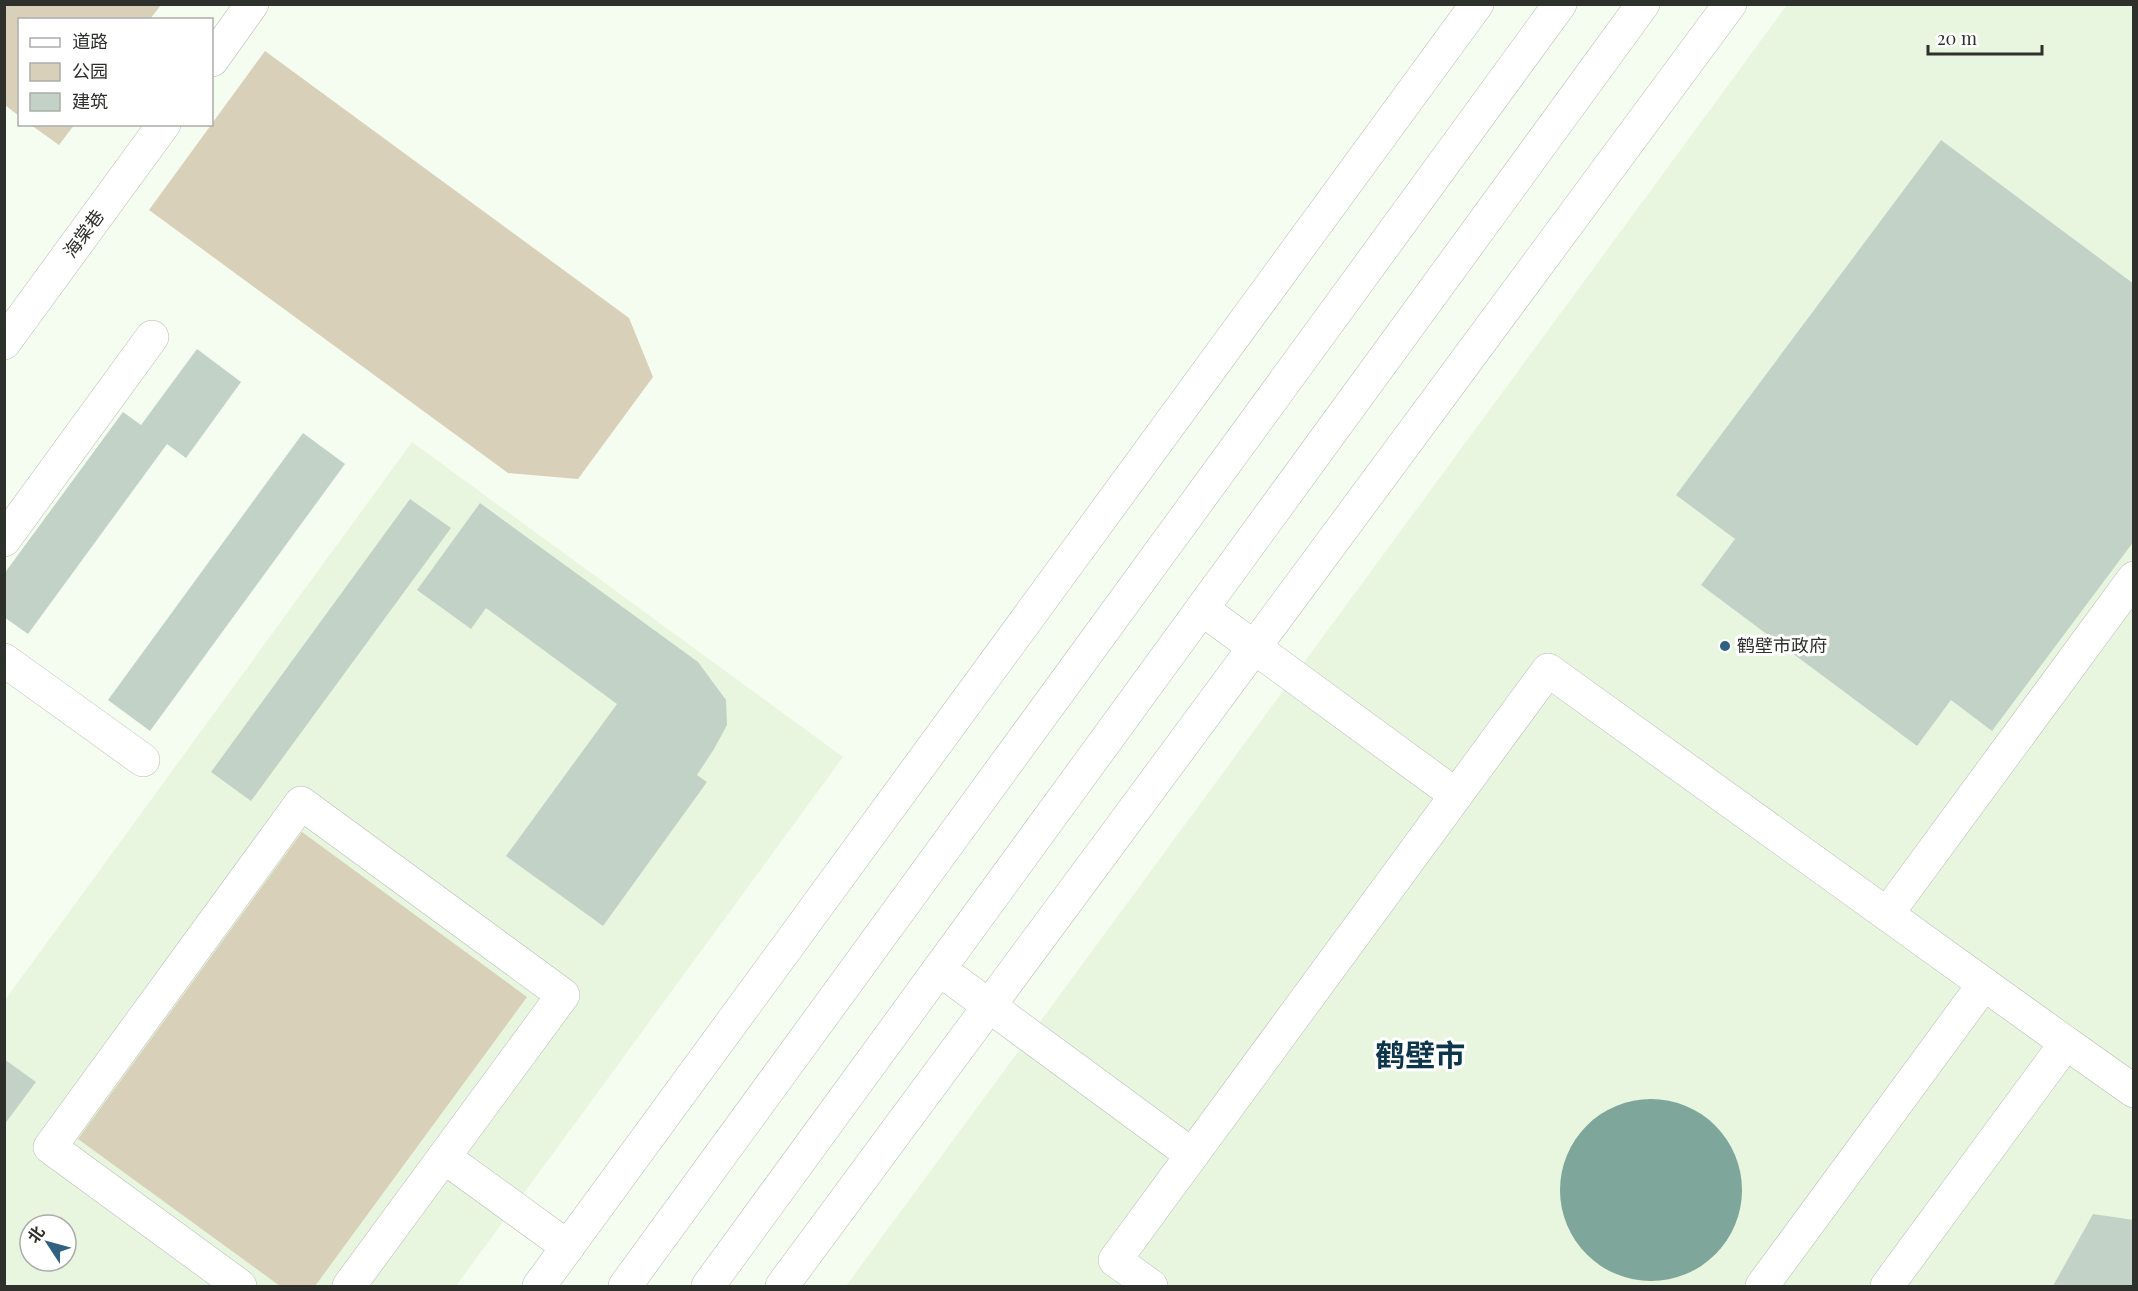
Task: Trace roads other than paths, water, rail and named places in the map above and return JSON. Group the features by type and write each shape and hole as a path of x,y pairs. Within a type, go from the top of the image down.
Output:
{"street":[{"path":"213,59 252,4"},
{"path":"539,1287 1477,4"},
{"path":"625,1287 1560,4"},
{"path":"708,1287 1643,4"},
{"path":"782,1287 1730,4"},
{"name":"海棠巷","path":"4,343 163,126"},
{"path":"4,540 152,337"},
{"path":"1887,914 2133,578"},
{"path":"1202,609 1456,795"},
{"path":"4,660 143,760"},
{"path":"1151,1287 1114,1260 1548,670 2133,1091"},
{"path":"240,1287 50,1147 301,803 563,994 349,1287"},
{"path":"939,969 1192,1155"},
{"path":"1762,1287 1984,984"},
{"path":"1887,1287 2066,1043"},
{"path":"444,1157 568,1246"}],"water":[{"path":"1651,1099 1686,1106 1715,1126 1735,1155 1742,1190 1735,1225 1715,1254 1686,1274 1651,1281 1616,1274 1587,1254 1567,1225 1560,1190 1567,1155 1587,1126 1616,1106"}],"place":[{"name":"鹤壁市政府","path":"1725,646"}],"district":[{"name":"鹤壁市","path":"1420,1056"}]}
